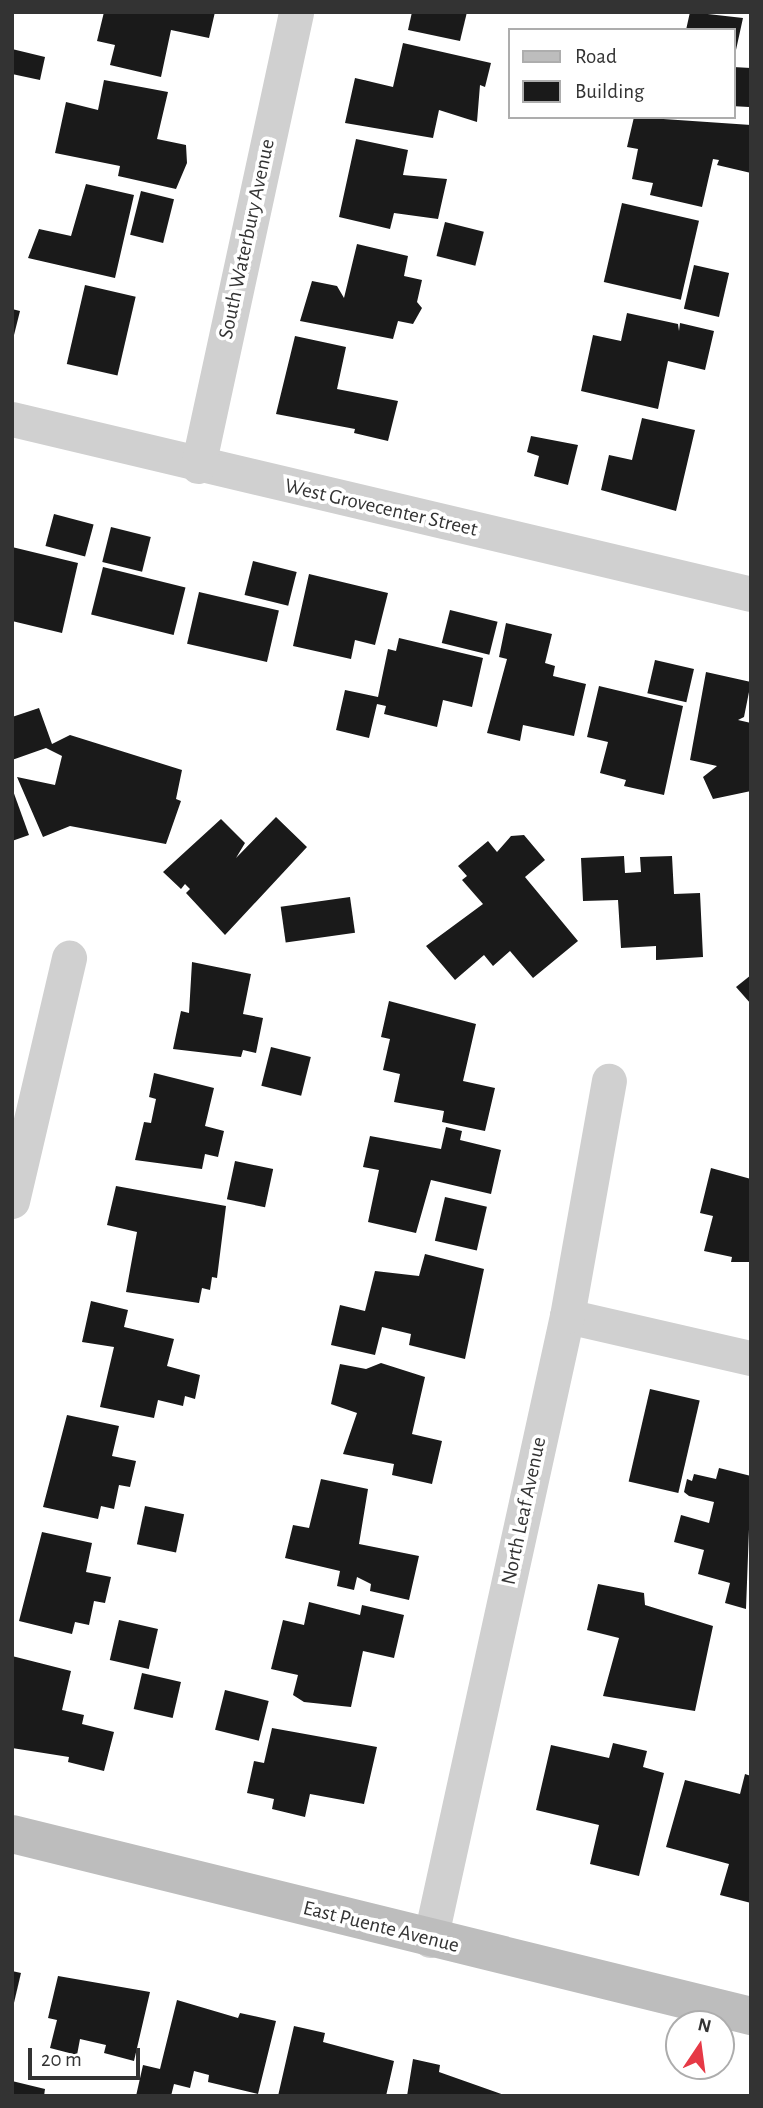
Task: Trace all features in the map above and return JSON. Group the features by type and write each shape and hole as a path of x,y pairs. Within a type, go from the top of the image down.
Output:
{"main road":[{"name":"East Puente Avenue","path":"12,1834 430,1940 751,2016"}],"street":[{"name":"South Waterbury Avenue","path":"198,466 296,12"},
{"name":"West Grovecenter Street","path":"12,419 198,466 751,594"},
{"path":"12,1201 69,958"},
{"name":"North Leaf Avenue","path":"430,1940 567,1316 609,1081"},
{"path":"567,1316 751,1358"}],"building":[{"path":"104,12 215,12 209,38 171,30 161,77 110,65 115,45 97,41"},
{"path":"412,12 467,12 460,41 408,30"},
{"path":"690,12 743,18 735,54 735,28 686,28"},
{"path":"403,43 491,63 485,87 480,85 477,122 439,110 433,138 345,123 355,78 393,87"},
{"path":"12,49 45,57 40,80 12,74"},
{"path":"735,67 751,68 749,107 735,106"},
{"path":"104,80 168,92 157,139 186,145 187,163 176,189 118,176 120,166 55,153 66,102 98,110"},
{"path":"634,119 751,125 751,173 717,165 719,160 713,159 702,207 650,195 653,183 632,179 638,149 627,147"},
{"path":"356,139 408,150 403,175 447,179 438,219 394,213 390,229 339,217"},
{"path":"86,184 134,195 115,278 28,258 39,229 71,236"},
{"path":"141,191 174,199 163,243 130,235"},
{"path":"622,203 699,221 681,300 604,282"},
{"path":"445,222 484,232 475,266 437,256"},
{"path":"357,244 408,256 404,276 422,280 417,302 422,308 413,324 398,321 393,339 300,321 312,281 337,286 344,298"},
{"path":"694,265 729,273 719,317 684,309"},
{"path":"85,285 136,297 117,376 67,364"},
{"path":"12,309 20,311 13,339 12,339"},
{"path":"627,313 678,324 679,331 680,323 714,331 705,370 668,361 658,409 581,391 593,335 621,341"},
{"path":"295,336 346,347 337,389 398,401 388,441 354,433 355,429 276,414"},
{"path":"642,418 695,430 676,511 601,490 609,455 632,460"},
{"path":"531,436 578,445 568,485 534,476 539,456 527,452"},
{"path":"54,514 94,525 85,556 45,546"},
{"path":"111,527 151,537 142,572 102,562"},
{"path":"12,547 78,563 62,633 12,621"},
{"path":"253,561 297,572 288,606 245,595"},
{"path":"103,567 185,588 174,635 91,615"},
{"path":"309,574 388,593 375,645 355,640 351,659 293,646"},
{"path":"199,592 279,610 267,662 187,644"},
{"path":"450,610 498,622 489,655 442,643"},
{"path":"506,623 552,634 545,663 555,666 553,676 586,684 574,736 523,725 520,741 487,733 507,659 499,657"},
{"path":"399,638 483,658 472,707 443,700 437,727 384,714 386,706 377,704 369,738 336,730 345,690 378,697 388,649 396,651"},
{"path":"655,660 694,669 686,702 647,693"},
{"path":"706,672 751,682 744,717 738,720 751,723 751,791 713,799 703,777 717,766 690,760"},
{"path":"599,686 683,706 664,795 624,786 626,780 600,773 608,742 587,737"},
{"path":"39,708 52,744 70,735 182,770 176,799 181,801 166,844 70,826 43,837 17,777 55,785 62,756 46,748 12,760 12,717"},
{"path":"12,788 29,835 12,841"},
{"path":"276,817 307,847 225,935 186,893 190,889 185,884 181,889 163,872 221,819 245,843 236,858"},
{"path":"524,835 545,860 525,877 578,941 533,978 510,951 493,966 484,955 455,980 426,946 483,904 462,880 467,876 458,866 488,841 497,852 511,836"},
{"path":"624,856 625,873 641,872 640,857 672,856 674,894 700,893 703,957 656,960 656,946 621,948 618,900 583,901 581,858"},
{"path":"350,897 355,933 286,942 281,907"},
{"path":"192,962 251,974 243,1014 263,1018 256,1053 243,1050 241,1057 173,1049 181,1011 189,1013"},
{"path":"751,975 751,1004 736,987"},
{"path":"389,1001 476,1024 463,1081 495,1088 485,1131 442,1122 444,1111 394,1102 400,1074 383,1070 390,1039 381,1037"},
{"path":"271,1047 311,1057 301,1096 261,1086"},
{"path":"154,1073 214,1088 205,1126 224,1131 218,1157 205,1154 202,1169 135,1160 144,1122 151,1123 156,1099 149,1097"},
{"path":"446,1127 462,1131 460,1140 501,1150 491,1194 431,1180 416,1233 368,1222 379,1170 363,1167 370,1136 441,1149"},
{"path":"235,1161 273,1169 265,1207 227,1199"},
{"path":"711,1168 751,1179 751,1262 731,1262 732,1257 704,1251 713,1216 700,1213"},
{"path":"116,1186 226,1206 217,1278 212,1277 210,1290 202,1288 199,1303 126,1292 137,1232 107,1225"},
{"path":"445,1197 487,1207 477,1251 435,1241"},
{"path":"425,1254 484,1269 465,1359 409,1345 411,1334 382,1327 375,1355 331,1345 340,1305 365,1311 375,1271 419,1276"},
{"path":"91,1301 128,1310 124,1327 174,1339 167,1366 200,1375 195,1399 185,1396 183,1406 158,1400 154,1418 100,1407 114,1347 82,1342"},
{"path":"381,1363 425,1377 412,1434 442,1441 432,1484 392,1475 394,1464 343,1454 357,1413 331,1404 340,1364 366,1369"},
{"path":"650,1389 700,1400 678,1493 629,1482"},
{"path":"67,1415 119,1426 112,1456 136,1461 130,1487 119,1485 114,1509 101,1506 98,1519 43,1507"},
{"path":"719,1468 751,1476 746,1609 725,1603 730,1583 698,1574 704,1550 674,1542 681,1515 709,1523 714,1502 689,1496 684,1492 687,1479 692,1481 694,1474 716,1479"},
{"path":"321,1479 368,1489 359,1544 419,1556 409,1600 370,1591 371,1584 357,1577 354,1590 337,1586 340,1571 285,1558 293,1525 309,1528"},
{"path":"145,1506 184,1514 176,1552 137,1544"},
{"path":"42,1532 92,1543 86,1572 111,1577 105,1603 94,1601 89,1625 75,1622 72,1634 19,1621"},
{"path":"598,1584 644,1593 645,1605 713,1626 695,1711 603,1696 619,1638 587,1630"},
{"path":"309,1602 360,1615 362,1605 404,1615 394,1658 363,1651 351,1707 304,1702 293,1695 298,1675 271,1669 283,1620 304,1625"},
{"path":"119,1620 158,1629 149,1669 110,1660"},
{"path":"12,1656 71,1671 62,1710 84,1715 82,1724 114,1732 104,1771 68,1762 69,1757 12,1748"},
{"path":"142,1673 181,1682 173,1718 134,1709"},
{"path":"225,1690 269,1701 259,1741 215,1730"},
{"path":"272,1728 377,1747 364,1804 310,1794 305,1817 272,1809 274,1799 247,1793 254,1761 264,1763"},
{"path":"613,1743 647,1751 643,1767 664,1773 639,1876 590,1864 599,1825 536,1810 551,1745 609,1758"},
{"path":"745,1774 751,1776 751,1903 720,1895 729,1864 666,1847 685,1780 740,1794"},
{"path":"12,1971 21,1973 13,2007 12,2007"},
{"path":"58,1976 150,1992 134,2061 104,2053 106,2045 80,2039 77,2055 50,2048 57,2020 48,2018"},
{"path":"177,2000 238,2018 240,2013 276,2021 258,2094 208,2082 209,2075 194,2071 190,2088 174,2084 171,2096 136,2096 143,2065 160,2069"},
{"path":"294,2026 325,2033 323,2042 394,2061 386,2096 278,2096"},
{"path":"413,2059 440,2065 439,2072 507,2096 407,2096"},
{"path":"12,2081 45,2089 44,2096 12,2096"}]}
